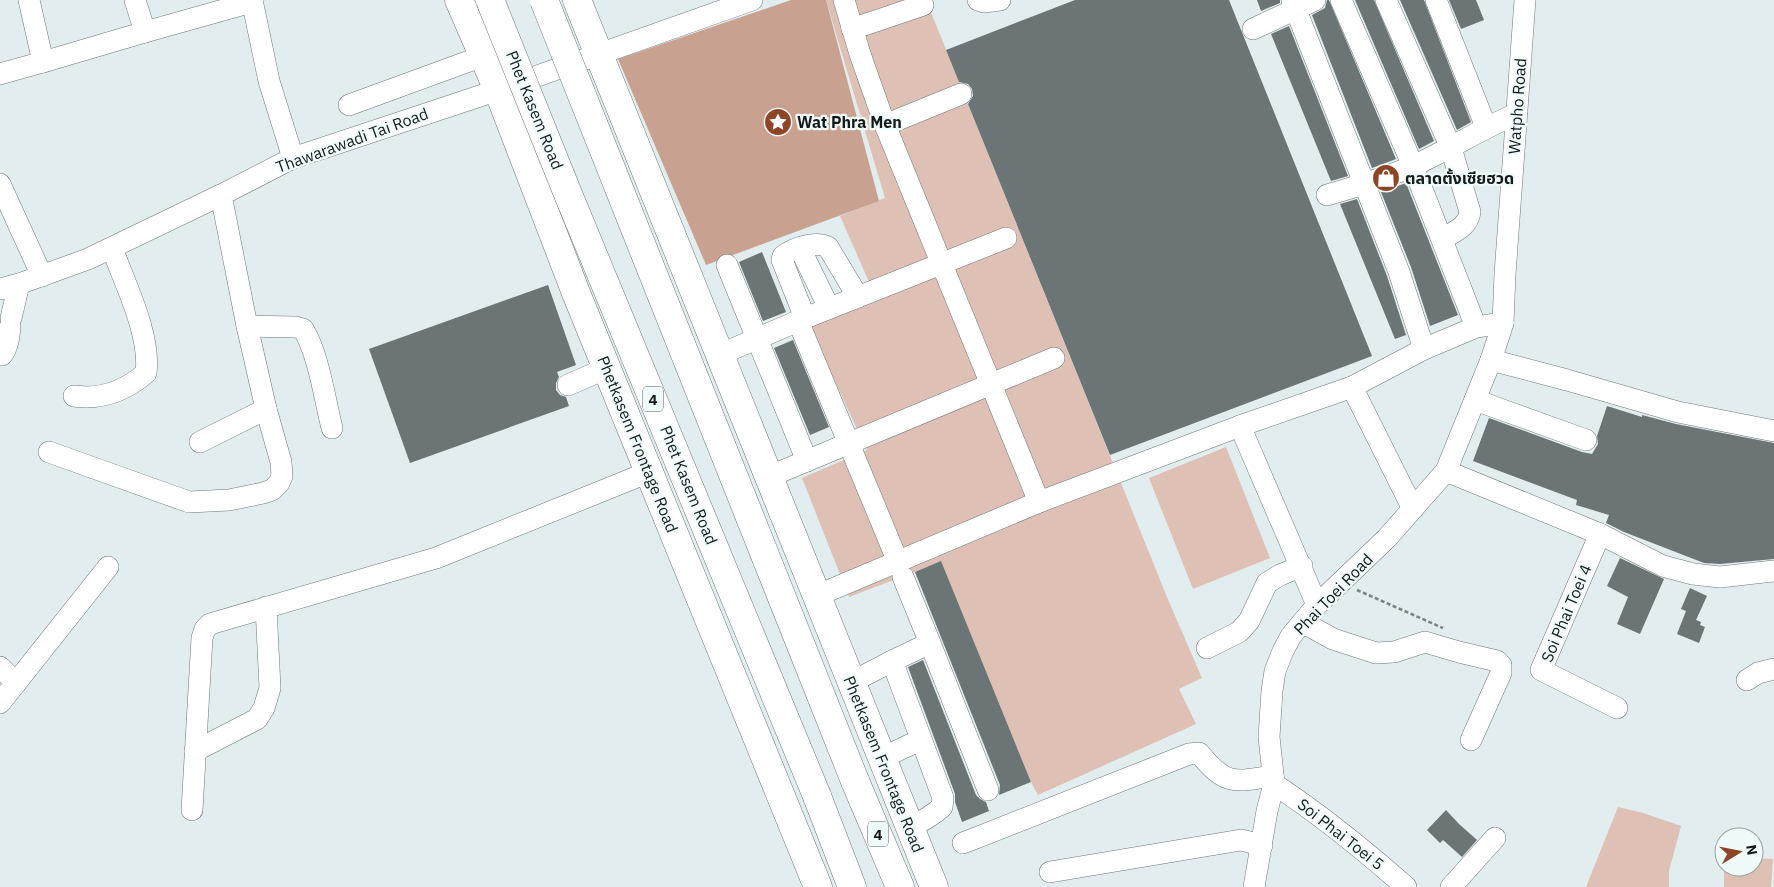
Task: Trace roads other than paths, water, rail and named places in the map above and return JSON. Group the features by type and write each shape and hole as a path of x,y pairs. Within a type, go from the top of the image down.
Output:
{"main road":[{"name":"Phetkasem Frontage Road","path":"459,0 498,90 606,368 818,887"},
{"name":"Phet Kasem Road","path":"490,0 568,194 818,796 852,887"},
{"name":"4","path":"544,0 855,780 900,887"},
{"name":"Phetkasem Frontage Road","path":"577,0 600,53 768,477 934,887"}],"street":[{"path":"29,0 43,62"},
{"path":"136,0 145,32"},
{"name":"Thawarawadi Tai Road","path":"10,286 88,259 294,158 498,90 752,0"},
{"path":"844,0 885,125 1039,502"},
{"path":"978,0 984,2 1000,0"},
{"path":"1341,0 1413,166 1476,327"},
{"path":"1386,0 1451,148 1470,212 1469,220 1464,226 1442,239"},
{"path":"1436,0 1486,127"},
{"name":"Watpho Road","path":"1491,360 1503,323 1525,0"},
{"path":"0,74 252,1 269,81 294,158"},
{"path":"1253,29 1301,3 1365,184 1399,272 1424,350"},
{"path":"852,29 923,4"},
{"path":"349,105 483,56"},
{"path":"885,125 961,94"},
{"path":"1327,195 1365,184 1413,166 1451,148 1486,127 1516,114"},
{"path":"0,184 42,276"},
{"path":"49,452 189,502 230,500 263,493 272,490 279,484 282,476 281,462 266,409 247,326 221,195"},
{"path":"719,354 1006,238"},
{"path":"858,297 828,247 822,244 812,244 788,252 784,256 782,260 801,320 988,790"},
{"path":"74,396 88,398 110,394 133,384 146,373 148,361 146,345 112,248"},
{"path":"800,248 829,308"},
{"path":"727,265 807,461"},
{"path":"1,360 8,343 11,322 10,286"},
{"path":"816,596 900,570 1039,502 1240,426 1352,387 1424,350 1476,327 1503,323"},
{"path":"247,326 296,326 303,329 313,354 332,428"},
{"path":"768,477 1054,358"},
{"path":"1491,360 1678,412 1774,431"},
{"name":"Phai Toei Road","path":"1254,887 1274,780 1270,737 1275,671 1291,636 1304,623 1317,605 1387,538 1446,471 1491,360"},
{"path":"568,385 606,368"},
{"path":"1352,387 1413,509"},
{"path":"1475,400 1586,440"},
{"path":"200,442 266,409"},
{"path":"1240,426 1302,566 1317,605"},
{"path":"1446,471 1600,534 1663,566 1694,574 1720,577 1774,571"},
{"path":"192,810 202,638 204,629 210,624 436,558 649,472"},
{"name":"Soi Phai Toei 4","path":"1600,534 1541,670 1617,708"},
{"path":"0,703 108,566"},
{"path":"1207,648 1239,632 1249,621 1267,583 1280,575 1302,566"},
{"path":"195,751 257,719 264,708 270,688 266,607"},
{"path":"1304,623 1333,639 1376,653 1394,652 1426,642 1497,661 1501,665 1501,673 1471,740"},
{"path":"852,682 930,643"},
{"path":"892,661 943,798 942,807 930,818 910,827"},
{"path":"0,667 16,683"},
{"path":"1747,680 1758,673 1774,669"},
{"path":"882,758 920,740"},
{"path":"963,843 1190,754 1199,753 1226,779 1240,782 1274,780"},
{"name":"Soi Phai Toei 5","path":"1274,780 1359,845 1406,887"},
{"path":"1451,887 1495,838"},
{"path":"1050,872 1241,840 1262,846"}],"place":[{"name":"Wat Phra Men","path":"778,122"},
{"name":"ตลาดตั้งเซียฮวด","path":"1386,178"}]}
